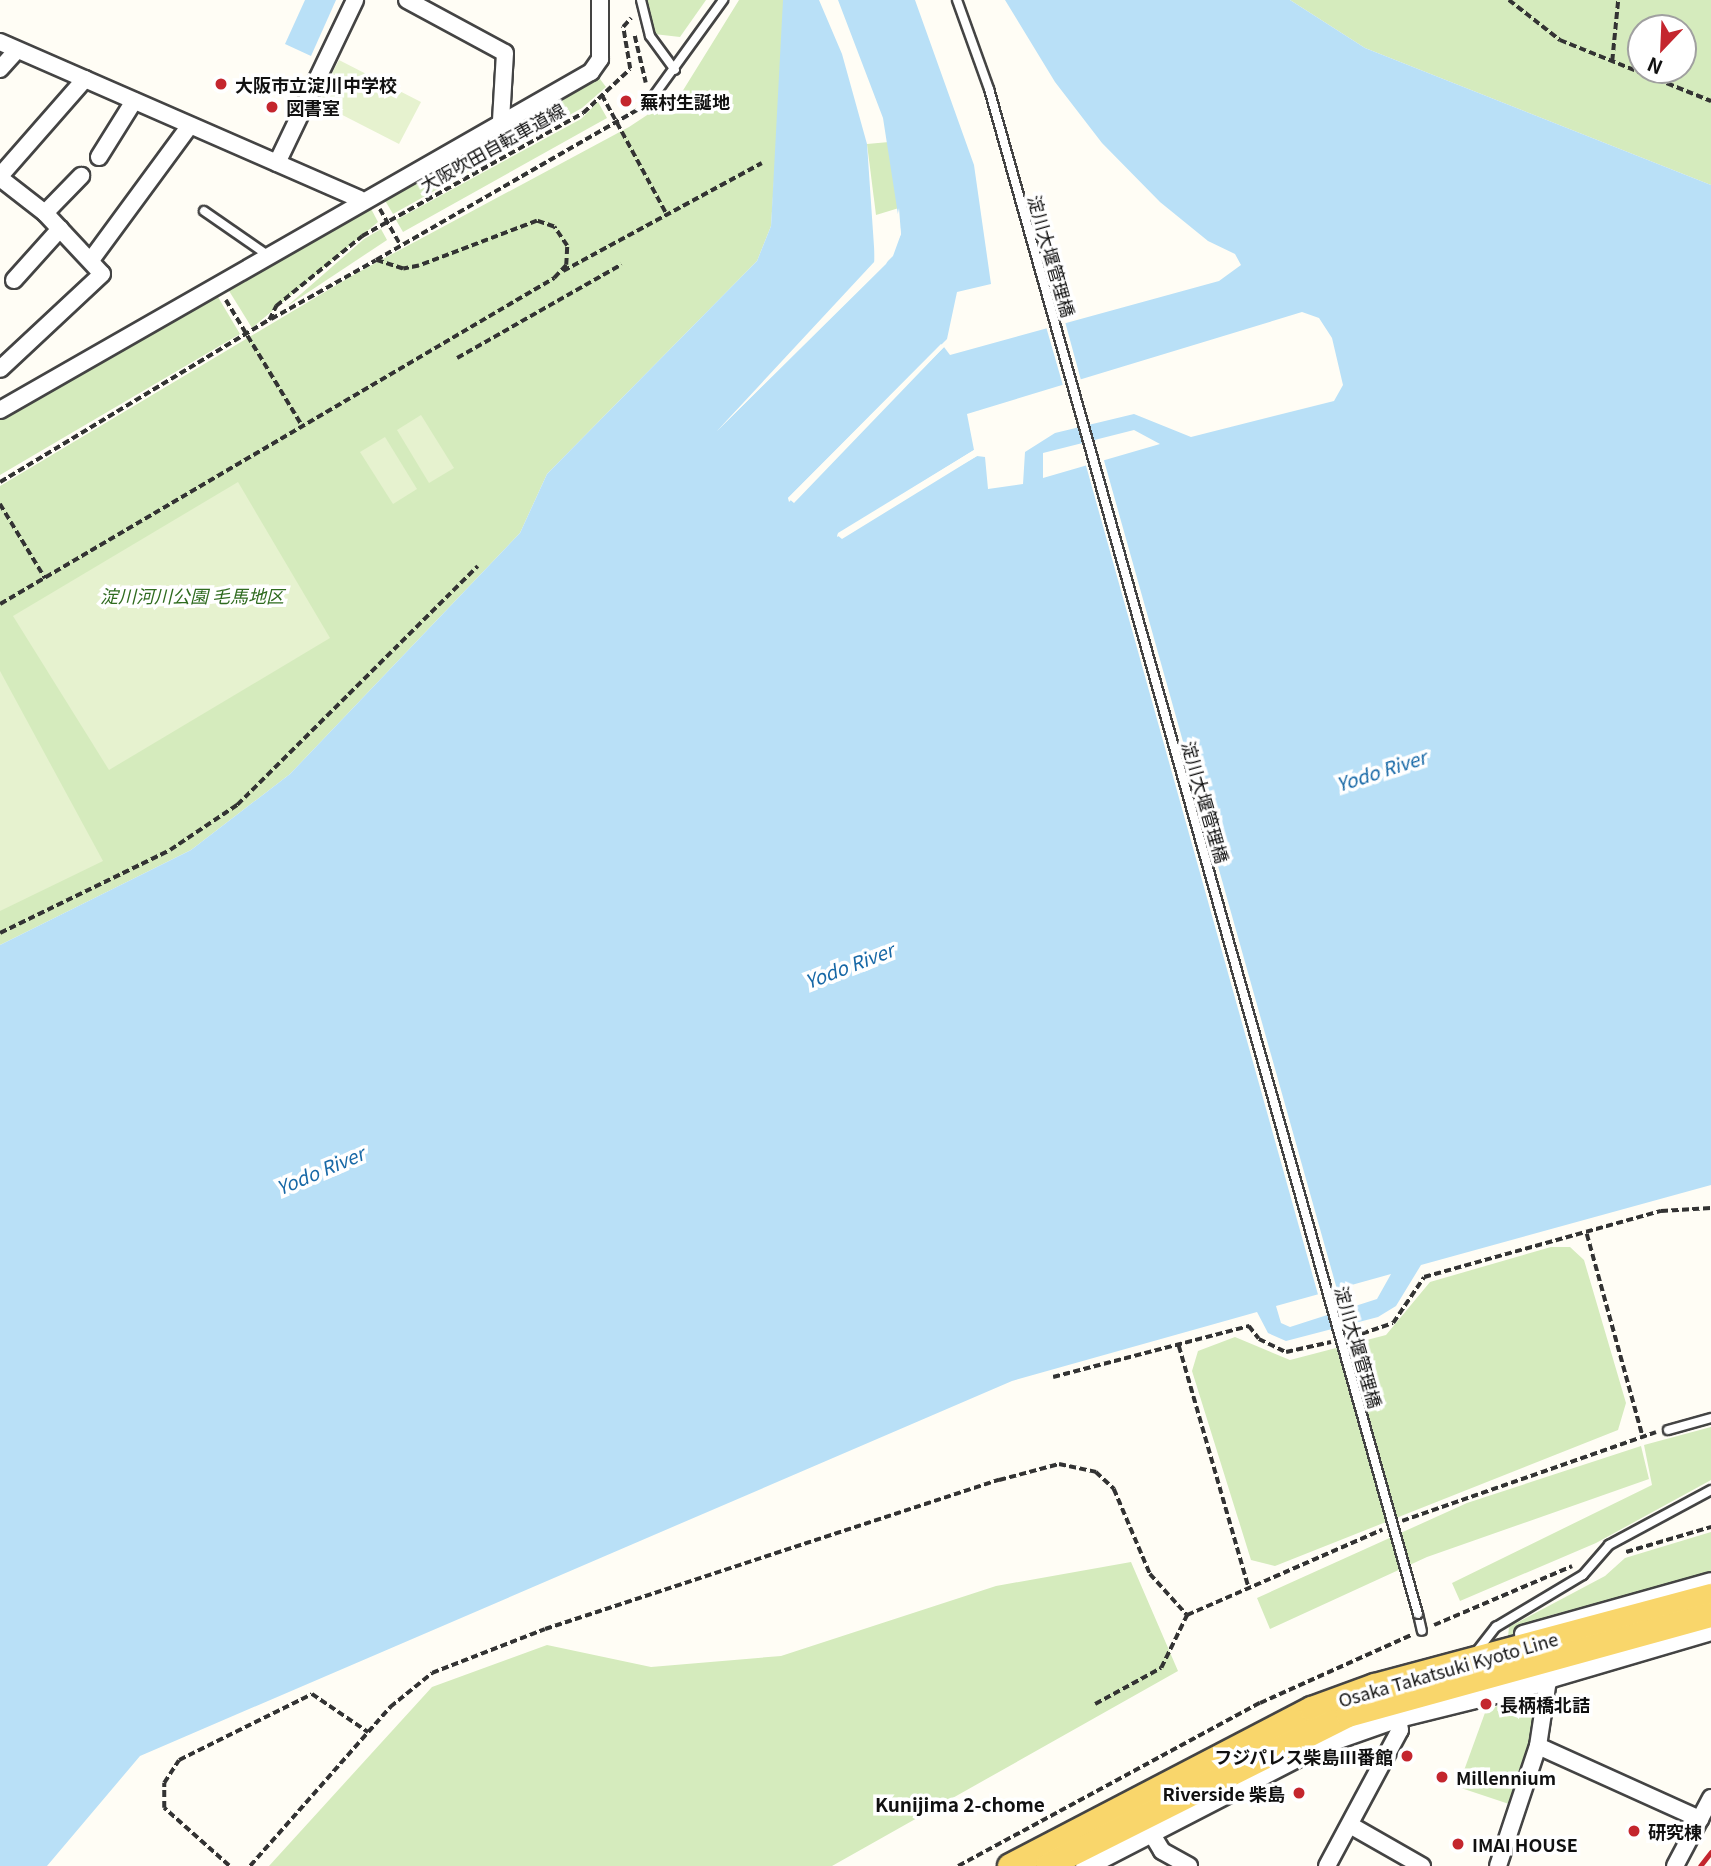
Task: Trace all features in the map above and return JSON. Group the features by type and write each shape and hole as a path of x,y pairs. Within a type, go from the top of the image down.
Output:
{"main road":[{"name":"Osaka Takatsuki Kyoto Line","path":"1010,1866 1291,1719 1470,1660 1711,1596"},
{"name":"Osaka Takatsuki Kyoto Line","path":"1048,1866 1348,1715 1711,1615"}],"street":[{"path":"277,163 355,0"},
{"path":"407,0 505,53 501,120"},
{"path":"0,410 365,196 596,67 600,0"},
{"path":"0,42 277,163 365,196"},
{"path":"0,69 17,50"},
{"path":"0,369 102,274 45,213 0,177 85,79"},
{"path":"99,157 134,101"},
{"path":"91,260 190,125"},
{"path":"45,213 81,176"},
{"path":"14,280 60,229"},
{"path":"1523,1634 1711,1581"},
{"path":"1085,1866 1290,1758 1398,1717 1548,1680 1711,1632"},
{"path":"1499,1866 1538,1745 1548,1680"},
{"path":"1327,1866 1401,1730 1398,1717"},
{"path":"1538,1745 1700,1819"},
{"path":"1675,1866 1711,1798"},
{"path":"1350,1825 1422,1866"},
{"path":"1150,1831 1162,1851 1189,1866"}],"lane":[{"path":"641,0 650,36 675,70"},
{"path":"650,102 723,0"},
{"name":"淀川大堰管理橋","path":"957,0 992,102 1422,1630"},
{"path":"204,211 266,254"},
{"path":"1668,1430 1711,1418"},
{"path":"1470,1660 1496,1627 1583,1574 1630,1531 1711,1490"}],"path":[{"path":"1509,0 1546,31 1711,101"},
{"path":"1612,61 1618,0"},
{"name":"大阪吹田自転車道線","path":"0,482 269,320 400,244 618,124 650,102 631,18 623,27 630,69 583,113 387,221 276,306 269,320"},
{"path":"602,95 666,214"},
{"path":"0,604 561,272 762,163"},
{"path":"365,196 387,221 400,244"},
{"path":"376,260 403,269 419,266 537,221 564,239 569,253 561,272"},
{"path":"457,358 621,265"},
{"path":"220,289 302,424"},
{"path":"0,504 45,578"},
{"path":"0,933 170,850 237,805 296,754 478,566"},
{"path":"1053,1377 1250,1326 1259,1339 1294,1352 1381,1329 1393,1323 1424,1277 1661,1212 1711,1208"},
{"path":"1587,1233 1642,1434"},
{"path":"1179,1346 1249,1588"},
{"path":"1399,1523 1642,1434 1668,1430"},
{"path":"250,1866 368,1732 432,1672 545,1629 1059,1464 1084,1466 1106,1479 1150,1574 1187,1615"},
{"path":"958,1866 1260,1703 1422,1630 1599,1557 1711,1527"},
{"path":"1095,1704 1153,1675 1175,1648 1187,1615 1386,1528"},
{"path":"229,1866 164,1808 164,1783 179,1760 312,1694 368,1732"}],"green space":[{"path":"646,0 706,0 680,37 654,34"},
{"name":"淀川河川公園 毛馬地区","path":"739,0 783,0 785,16 771,226 757,261 547,474 520,533 290,774 191,850 0,945 0,486 355,274 629,127 682,92"},
{"path":"1290,0 1711,0 1711,185 1365,48"},
{"path":"339,60 421,102 399,144 317,102"},
{"path":"597,75 606,87 582,108 393,214 383,197"},
{"path":"598,102 607,118 403,232 396,220 581,119"},
{"path":"889,142 899,208 876,215 867,144"},
{"path":"368,203 378,222 252,328 226,286"},
{"path":"381,229 387,240 286,307 364,239"},
{"path":"215,292 240,334 0,475 0,418"},
{"path":"421,415 454,468 429,483 397,430"},
{"path":"385,437 417,489 393,504 360,452"},
{"path":"238,482 330,638 109,770 13,616"},
{"path":"0,671 103,861 0,911"},
{"path":"1551,1247 1570,1247 1584,1260 1626,1403 1618,1430 1275,1566 1251,1560 1192,1371 1198,1351 1235,1337 1290,1360 1386,1335 1430,1282"},
{"path":"1711,1427 1711,1480 1596,1543 1460,1601 1452,1583 1652,1485 1644,1445"},
{"path":"1641,1446 1649,1479 1427,1557 1270,1629 1257,1598 1467,1503"},
{"path":"1711,1532 1711,1574 1548,1616 1508,1637 1509,1627 1605,1576 1625,1558"},
{"path":"1131,1562 1178,1671 832,1866 269,1866 432,1687 547,1645 651,1667 781,1656 996,1586"},
{"path":"1541,1691 1533,1744 1512,1805 1458,1787 1486,1710"}],"water":[{"path":"305,0 336,0 311,56 285,44"},
{"name":"Yodo River","path":"783,0 819,0 842,54 867,144 875,261 717,431 886,264 901,234 883,118 838,0 915,0 974,165 991,284 957,292 947,339 788,498 794,503 944,347 950,355 1219,281 1241,265 1235,254 1208,241 1160,202 1102,143 1055,82 1005,0 1290,0 1365,48 1711,185 1711,1185 1421,1265 1396,1306 1378,1317 1286,1341 1268,1333 1257,1312 1012,1381 140,1756 47,1866 0,1866 0,945 191,850 290,774 520,533 547,474 757,261 771,226","holes":["1302,312 1319,318 1332,338 1343,385 1334,401 1191,437 1134,414 1055,433 1025,452 1023,484 988,489 985,457 977,456 842,539 837,535 974,450 967,414","1134,430 1160,444 1043,478 1043,453","1391,1274 1377,1299 1290,1327 1281,1323 1276,1306"]}],"pier":[{"path":"899,208 901,234 893,256 717,431 874,267 876,215 877,268 890,254"},
{"path":"1064,318 1082,384 1064,389 1045,323"},
{"path":"941,344 944,347 789,502 788,498"},
{"path":"974,450 977,456 837,537 838,533"},
{"path":"1103,457 1338,1293 1319,1298 1085,462"}],"railway":[{"path":"1700,1866 1711,1852"}],"place":[{"name":"大阪市立淀川中学校","path":"221,84"},
{"name":"蕪村生誕地","path":"626,101"},
{"name":"図書室","path":"272,107"},
{"name":"長柄橋北詰","path":"1486,1704"},
{"name":"フジパレス柴島III番館","path":"1407,1756"},
{"name":"Millennium","path":"1442,1777"},
{"name":"Riverside 柴島","path":"1299,1793"},
{"name":"研究棟","path":"1634,1831"},
{"name":"IMAI HOUSE","path":"1458,1844"}],"district":[{"name":"Kunijima 2-chome","path":"960,1804"}]}
